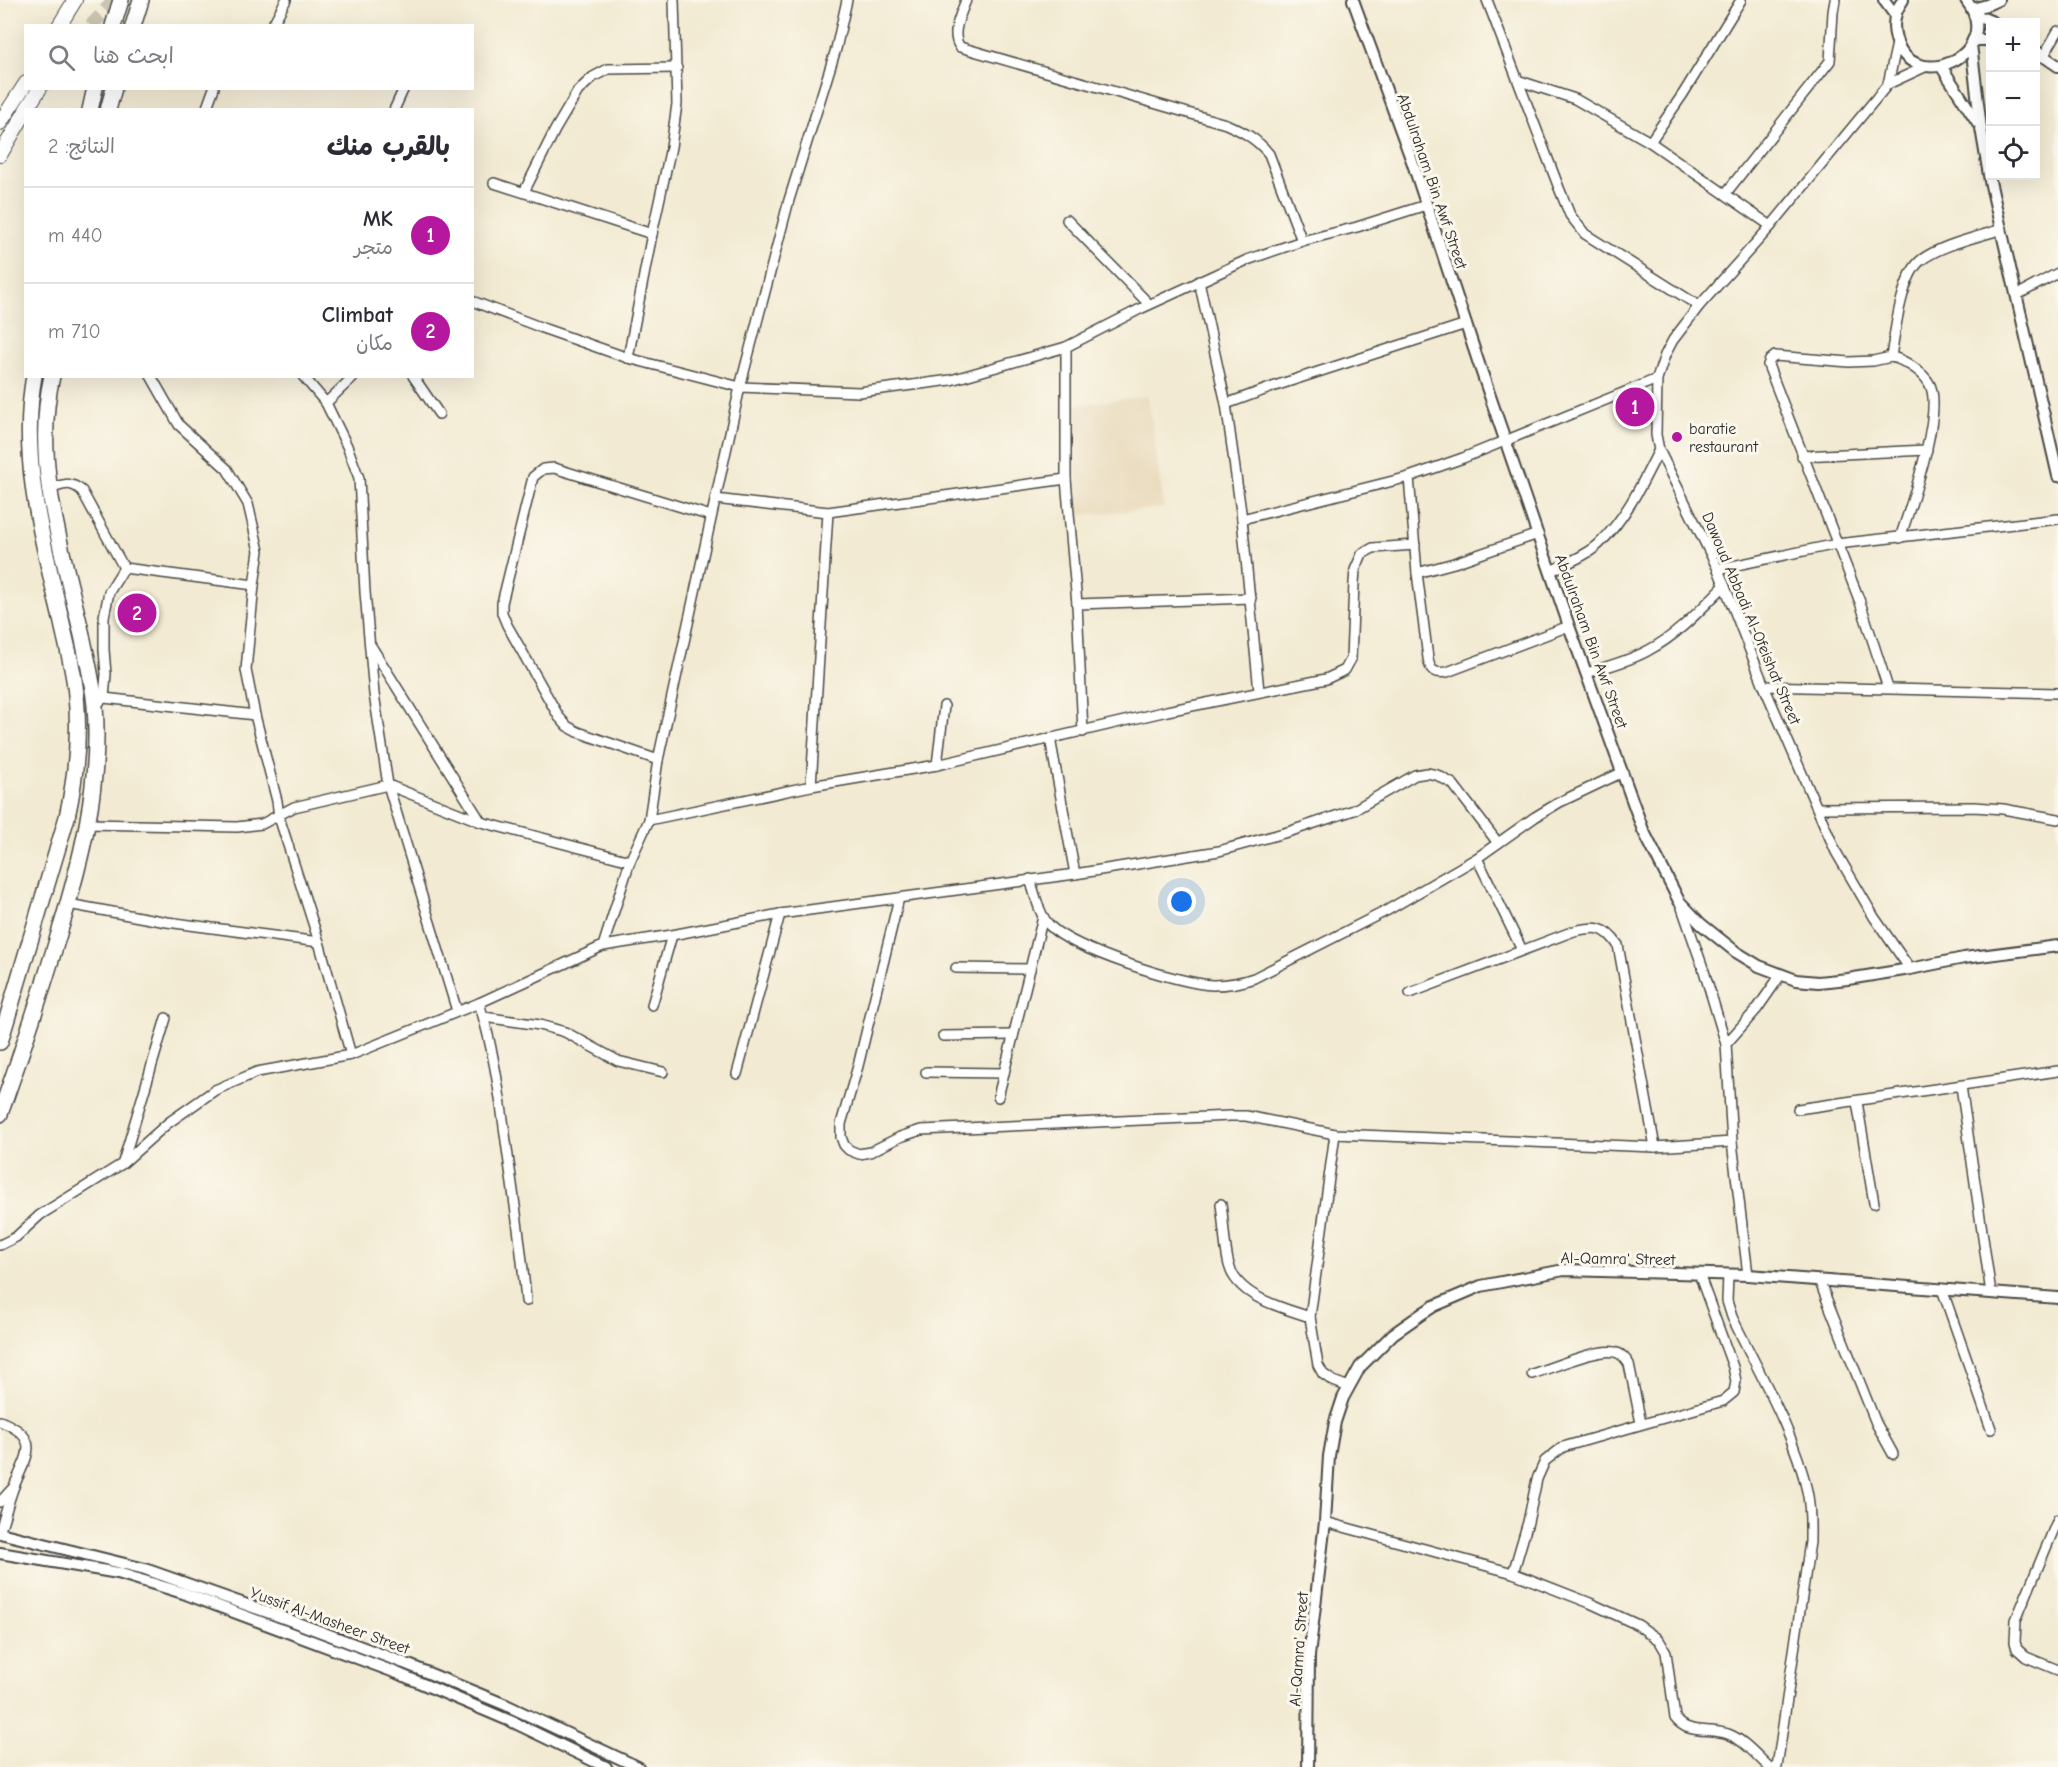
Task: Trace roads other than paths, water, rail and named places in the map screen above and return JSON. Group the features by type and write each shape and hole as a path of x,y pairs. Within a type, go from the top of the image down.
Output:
{"highway":[{"path":"114,24 121,0"},
{"path":"134,24 141,0"},
{"path":"90,108 95,90"},
{"path":"109,108 113,90"},
{"path":"0,1042 3,1020 67,816 77,757 77,717 73,674 35,507 30,467 29,431 34,378"},
{"path":"0,1114 68,904 87,824 96,761 100,702 92,681 49,489 45,451 46,420 52,378"}],"main road":[{"path":"60,24 75,0"},
{"path":"0,123 24,86"},
{"path":"27,108 39,90"},
{"path":"0,155 24,113"}],"street":[{"path":"273,24 286,0"},
{"path":"628,358 677,104 674,0"},
{"path":"603,946 630,861 649,820 658,760 741,387 789,200 836,49 847,0"},
{"path":"966,0 956,31 956,42 960,47 1226,124 1248,134 1269,154 1302,241"},
{"name":"Abdulraham Bin Awf Street","path":"1353,0 1412,161 1569,626 1652,850 1679,901 1701,924 1759,966 1780,976 1796,980 1818,982 1910,969 1964,958 2058,946"},
{"path":"1487,0 1520,81 1559,188 1578,227 1594,242 1699,306"},
{"path":"1650,142 1683,94 1741,0"},
{"path":"1726,194 1830,61 1835,0"},
{"path":"1884,0 1895,15"},
{"path":"1903,0 1895,15 1894,32 1897,43 1911,60 1927,66 1941,66 1962,56 1972,42 1986,40"},
{"path":"1970,8 1998,0"},
{"path":"1970,8 1986,18"},
{"path":"1970,8 1975,23 1972,42 1981,128 1990,181 2058,476"},
{"path":"2040,53 2058,31"},
{"name":"Dawoud Abbadi Al-Ofeishat Street","path":"1888,84 1897,43"},
{"path":"2040,55 2058,66"},
{"name":"Dawoud Abbadi Al-Ofeishat Street","path":"1910,969 1874,917 1836,852 1764,686 1718,569 1659,450 1656,435 1657,379 1673,340 1699,306 1771,226 1888,84 1927,66"},
{"path":"1941,66 1981,128"},
{"path":"524,192 555,130 578,91 593,77 608,69 677,68"},
{"path":"1520,81 1575,99 1650,142 1771,226"},
{"path":"207,108 213,90"},
{"path":"394,108 403,90"},
{"path":"494,183 652,234"},
{"path":"474,302 628,358 741,387 860,392 951,380 1066,347 1149,304 1247,260 1302,241 1358,227 1426,205"},
{"path":"1067,220 1149,304"},
{"path":"1891,357 1905,283 1912,270 1921,260 1941,250 2002,229"},
{"path":"2017,295 2058,273"},
{"path":"1199,281 1226,404 1242,519 1259,691"},
{"path":"1226,404 1466,324"},
{"path":"1066,347 1065,479 1077,604 1083,732"},
{"path":"1887,688 1860,602 1769,371 1770,360 1781,356 1864,362 1891,357 1897,358 1929,382 1933,402 1927,450 1900,538"},
{"path":"152,378 179,425 227,469 248,504 260,551 254,585 246,670 279,816 319,942 351,1055"},
{"path":"305,378 326,403 347,446 359,478 369,644 388,785 457,1011"},
{"path":"326,403 352,378"},
{"path":"414,378 439,414"},
{"path":"1242,519 1409,477 1463,458 1657,379"},
{"path":"1551,571 1581,557 1599,544 1640,488 1659,450"},
{"path":"1803,456 1927,450"},
{"path":"658,760 567,726 559,717 507,625 502,613 502,603 533,477 543,469 554,468 711,516"},
{"path":"1409,477 1417,573 1431,671 1447,672 1569,626"},
{"path":"715,499 828,512 1065,479"},
{"path":"49,489 75,484 82,491 124,568"},
{"path":"811,786 828,512"},
{"path":"1718,569 1837,544 2058,519"},
{"path":"1417,573 1454,563 1538,534"},
{"path":"649,820 811,786 937,765 1167,711 1326,679 1345,670 1351,659 1354,583 1362,554 1373,548 1415,545"},
{"path":"124,568 254,585"},
{"path":"124,568 109,591 104,617 106,674 100,702 255,715"},
{"path":"1587,673 1625,661 1661,643 1724,586"},
{"path":"1077,604 1251,598"},
{"path":"369,644 481,822"},
{"path":"1764,686 2058,693"},
{"path":"937,765 944,706"},
{"path":"1050,738 1075,874"},
{"path":"1030,879 1043,917 1049,926 1074,942 1141,968 1211,985 1236,984 1254,978 1386,911 1477,858 1536,816 1623,772"},
{"path":"0,1245 16,1237 40,1215 122,1164 168,1123 215,1090 240,1078 276,1068 351,1055 479,1003 603,946 780,914 1181,858 1256,842 1354,810 1415,775 1427,773 1445,778 1453,784 1498,843"},
{"path":"87,824 237,827 262,824 294,807 388,785 481,822 630,861"},
{"path":"1818,808 1974,807 2003,809 2058,819"},
{"path":"1477,858 1522,950"},
{"path":"899,898 858,1066 841,1124 843,1145 859,1154 870,1152 900,1137 921,1130 1230,1116 1246,1116 1335,1134 1656,1147 1732,1142"},
{"path":"1679,901 1704,971 1726,1044 1732,1142 1748,1275"},
{"path":"68,904 167,922 319,942"},
{"path":"737,1074 780,914"},
{"path":"998,1097 1043,917"},
{"path":"1410,993 1574,931 1590,928 1602,929 1611,934 1618,945 1656,1147"},
{"path":"652,1005 672,935"},
{"path":"956,968 1030,969"},
{"path":"1726,1044 1757,1009 1780,976"},
{"path":"479,1003 500,1097 523,1260 526,1301"},
{"path":"483,1017 540,1025 565,1032 618,1061 663,1072"},
{"path":"122,1164 166,1018"},
{"path":"943,1036 1013,1035"},
{"path":"1798,1109 2058,1071"},
{"path":"926,1072 1004,1073"},
{"path":"1961,1086 1991,1293"},
{"path":"1857,1101 1874,1203"},
{"path":"1335,1134 1310,1317 1318,1365 1323,1374 1349,1387"},
{"path":"1221,1204 1230,1268 1242,1286 1261,1299 1310,1317"},
{"name":"Al-Qamra' Street","path":"1308,1767 1309,1656 1332,1436 1339,1410 1360,1367 1393,1334 1434,1306 1481,1286 1564,1270 1748,1275 1942,1288 2058,1299"},
{"path":"1513,1573 1528,1522 1537,1479 1545,1461 1563,1447 1723,1401 1734,1392 1736,1381 1733,1367 1699,1274"},
{"path":"1728,1275 1727,1301 1732,1317 1792,1443 1807,1491 1810,1516 1810,1542 1777,1767"},
{"path":"1819,1280 1876,1423 1893,1454"},
{"path":"1942,1288 1991,1429"},
{"path":"1532,1374 1588,1355 1618,1353 1625,1357 1629,1364 1641,1423"},
{"path":"0,1421 18,1429 26,1440 27,1447 26,1463 14,1487 0,1531"},
{"path":"0,1502 14,1487"},
{"path":"2058,1519 2016,1620 2015,1642 2017,1649 2026,1657 2058,1670"},
{"path":"1324,1522 1513,1573 1590,1603 1638,1625 1659,1640 1666,1652 1675,1718 1681,1726 1730,1734 1742,1741 1768,1767"},
{"name":"Yussif Al-Masheer Street","path":"0,1531 146,1569 284,1618 506,1704 638,1767"},
{"name":"Yussif Al-Masheer Street","path":"0,1553 118,1573 183,1593 397,1673 515,1723 606,1767"}],"tunnel":[{"path":"93,24 115,0"}],"place":[{"name":"MK","path":"1635,407"},
{"name":"baratie restaurant","path":"1677,437"},
{"name":"Climbat","path":"137,613"}]}
